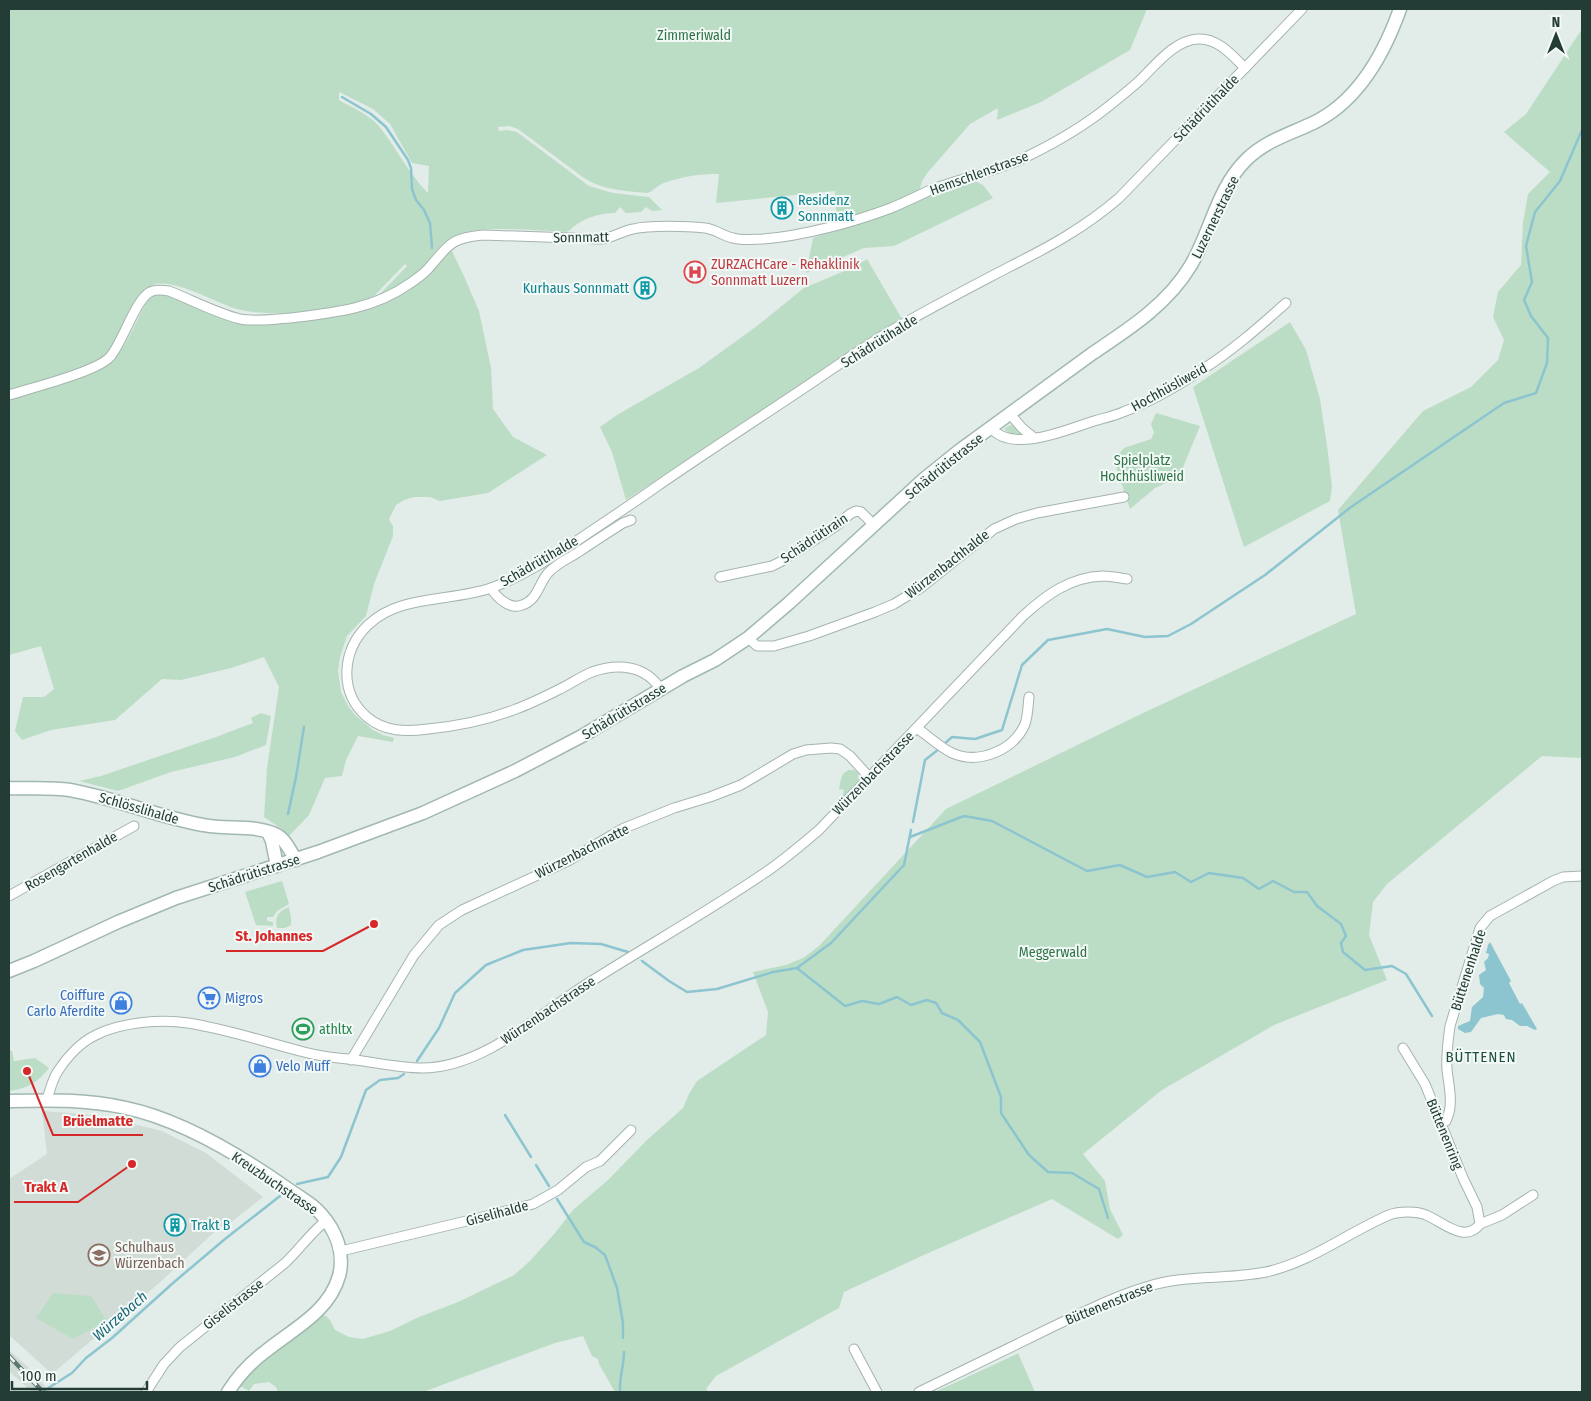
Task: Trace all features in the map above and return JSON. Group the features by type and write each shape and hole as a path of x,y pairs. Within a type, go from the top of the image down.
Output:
{"main road":[{"name":"Luzernerstrasse","path":"1155,307 1179,282 1191,265 1220,199 1239,167 1262,146 1317,121 1345,102 1373,64 1386,42 1400,9"},
{"name":"Schädrütistrasse","path":"9,971 176,898 296,860 423,813 508,775 582,736 715,660 748,638 789,604 924,479 1155,307"},
{"name":"Schlösslihalde","path":"9,788 68,790 100,797 183,821 215,827 253,828 275,834 285,841 296,860"},
{"path":"268,832 278,866"},
{"name":"Kreuzbuchstrasse","path":"9,1101 94,1102 128,1108 168,1120 232,1153 274,1179 315,1208 326,1220 335,1234 341,1251 339,1277 329,1297 319,1310 253,1362 228,1392"}],"street":[{"name":"Schädrütihalde","path":"661,690 655,680 643,671 631,667 614,667 591,673 515,710 459,726 408,732 391,730 365,716 354,702 348,687 346,671 348,656 353,643 368,624 381,615 418,602 490,588 526,572 550,558 894,328 1086,225 1119,198 1302,9"},
{"name":"Hemschlenstrasse","path":"764,239 798,234 869,216 933,189 1025,158 1081,126 1108,107 1137,84 1166,56 1181,44 1190,40 1200,38 1214,41 1228,51 1245,68"},
{"name":"Sonnmatt","path":"9,395 94,368 108,359 118,346 142,300 150,292 157,290 169,291 242,319 266,320 339,312 371,304 398,292 427,270 446,247 455,241 470,236 601,240 615,237 631,229 648,227 706,228 732,238 764,239"},
{"name":"Hochhüsliweid","path":"990,428 995,433 1007,438 1026,440 1033,437 1055,435 1123,412 1161,395 1214,362 1250,335 1286,303"},
{"path":"1010,414 1033,437"},
{"name":"Würzenbachhalde","path":"748,638 757,646 774,646 809,636 875,612 894,604 922,587 994,528 1037,513 1124,497"},
{"name":"Schädrütirain","path":"720,577 772,566 784,561 836,526 852,512 858,511 864,514 874,525"},
{"name":"Schädrütihalde","path":"490,588 498,598 513,606 528,603 538,592 542,580 556,566 630,520"},
{"name":"Würzenbachstrasse","path":"47,1100 58,1071 74,1051 96,1035 114,1028 139,1023 162,1021 187,1023 271,1042 305,1052 351,1060 424,1068 454,1064 482,1052 520,1031 588,983 765,874 818,830 1040,600 1056,589 1071,582 1087,578 1105,576 1127,580"},
{"name":"Würzenbachstrasse","path":"917,728 953,754 971,757 985,756 1001,750 1018,736 1026,722 1029,697"},
{"name":"Würzenbachmatte","path":"351,1060 414,955 439,925 462,910 568,861 622,830 674,808 741,785 793,754 806,750 831,748 844,751 856,761 869,777"},
{"name":"Rosengartenhalde","path":"9,896 134,826"},
{"name":"Büttenenhalde","path":"1440,1123 1446,1121 1450,1113 1450,1087 1447,1069 1450,1026 1480,928 1490,916 1553,881 1563,877 1582,876"},
{"name":"Büttenenring","path":"1403,1048 1425,1084 1477,1206 1480,1224"},
{"name":"Giselihalde","path":"341,1251 533,1204 558,1190 586,1167 600,1161 631,1130"},
{"path":"1480,1224 1502,1215 1532,1195"},
{"name":"Büttenenstrasse","path":"919,1392 1064,1321 1122,1295 1145,1287 1176,1280 1246,1275 1287,1266 1316,1254 1391,1214 1409,1212 1425,1214 1460,1232 1474,1230 1480,1224"},
{"name":"Giselistrasse","path":"146,1392 164,1364 180,1347 285,1263 326,1220"},
{"path":"854,1350 877,1392"}],"shaded area":[{"name":"Schulhaus Würzenbach","path":"42,1111 83,1114 113,1119 162,1131 206,1153 263,1197 229,1224 220,1227 158,1284 52,1374 9,1335 9,1179 47,1154"},
{"path":"9,1350 27,1366 50,1392 32,1392 9,1371"}],"green space":[{"name":"Zimmeriwald","path":"9,9 1147,9 1130,50 1041,102 997,120 998,108 970,124 928,172 922,181 919,192 878,210 837,221 835,191 716,203 719,174 697,175 678,179 662,184 647,193 614,189 584,178 518,129 509,126 498,127 499,131 517,132 589,186 613,193 649,197 662,210 652,211 646,207 641,212 626,213 620,207 615,213 590,217 566,232 492,229 465,232 451,239 422,272 406,283 378,296 407,266 405,264 375,295 346,306 327,310 288,313 251,312 228,306 178,286 156,284 145,292 107,356 84,368 9,393","holes":["339,92 373,109 390,124 412,163 429,166 428,193 414,177 378,125 364,114 339,100"]},
{"name":"Meggerwald","path":"1582,29 1582,758 1542,756 1387,884 1373,902 1369,935 1387,980 1274,1025 1162,1090 1083,1154 1105,1181 1110,1209 1123,1235 1118,1239 1052,1199 844,1292 839,1308 716,1376 706,1389 708,1392 615,1392 598,1359 592,1356 583,1336 555,1343 423,1392 278,1392 276,1387 269,1382 254,1384 249,1391 240,1386 257,1366 321,1315 326,1316 330,1320 335,1330 349,1337 363,1339 390,1331 419,1317 458,1302 514,1275 530,1261 573,1210 608,1180 647,1140 683,1108 697,1081 766,1035 768,1012 753,972 786,965 803,958 819,946 946,809 1141,714 1356,614 1338,510 1423,411 1471,387 1498,360 1504,340 1493,317 1498,292 1521,265 1523,223 1528,194 1550,172 1504,132 1526,114"},
{"path":"977,180 993,198 894,246 864,248 806,273 813,238 891,213 937,194 937,192"},
{"path":"451,249 479,311 491,368 493,409 513,437 547,455 488,493 440,501 430,497 414,497 396,505 389,520 393,526 393,536 374,584 366,616 347,636 340,657 338,671 341,692 348,706 355,715 373,730 394,738 393,742 358,736 346,760 342,776 325,778 309,815 289,836 264,817 267,768 279,687 264,657 231,668 181,680 162,679 115,720 51,730 22,740 15,731 23,697 44,697 54,689 41,646 9,655 9,399 82,377 108,364 121,350 151,296 170,293 264,323 336,317 378,305"},
{"path":"867,259 902,319 626,500 612,452 600,427 617,415 699,368 757,326 804,288 854,267"},
{"path":"1290,322 1306,350 1320,399 1332,487 1330,501 1244,547 1193,387"},
{"name":"Spielplatz Hochhüsliweid","path":"1156,413 1200,426 1179,477 1155,488 1130,509 1117,470 1117,456 1124,448 1151,439 1154,433 1151,424"},
{"path":"1013,424 1025,436 1013,435 1005,430 1005,428"},
{"path":"261,713 271,716 266,745 235,757 171,772 118,791 79,781 101,776 216,737 253,723 251,718"},
{"path":"849,770 854,770 858,773 859,782 837,805 837,798 842,798 844,790 839,789 841,778"},
{"path":"282,881 289,904 277,911 273,917 267,917 267,921 273,922 273,926 256,925 245,892"},
{"path":"289,907 291,925 285,928 277,928 276,920 278,914"},
{"path":"9,1051 12,1051 14,1061 35,1058 49,1068 32,1084 21,1089 9,1091"},
{"path":"53,1293 91,1296 107,1321 73,1339 36,1318"},
{"path":"1017,1354 1035,1392 935,1392"}],"water":[{"path":"1490,942 1511,981 1509,983 1520,1004 1522,1003 1537,1029 1520,1026 1512,1020 1506,1019 1504,1015 1498,1014 1481,1018 1471,1032 1465,1033 1458,1029 1458,1026 1470,1021 1472,1007 1483,997 1484,988 1480,984 1479,975 1486,970 1484,962 1488,958 1489,954 1486,953"}],"waterway":[{"path":"342,97 371,114 386,127 408,160 411,168 412,189 416,200 424,210 430,223 432,248"},
{"path":"943,745 952,737 975,739 1002,730 1022,665 1048,640 1107,629 1145,637 1168,636 1191,624 1265,575 1351,507 1504,403 1536,393 1547,363 1548,338 1531,316 1524,300 1532,282 1526,246 1535,212 1560,181 1582,130"},
{"path":"288,814 304,727"},
{"path":"913,822 925,760 939,749"},
{"path":"910,837 964,816 992,821 1087,871 1120,865 1147,877 1175,872 1191,882 1209,873 1243,878 1259,889 1273,881 1294,892 1307,892 1317,906 1341,924 1346,936 1341,943 1343,952 1365,970 1392,966 1406,974 1432,1016"},
{"path":"642,961 687,992 717,989 773,972 797,968 831,943 904,865 911,830"},
{"path":"417,1061 439,1028 455,993 486,965 523,950 571,943 601,944 628,952"},
{"path":"797,968 845,1006 862,1001 879,1004 897,997 911,1005 927,1000 936,1003 942,1013 958,1020 980,1042 1001,1097 1001,1113 1029,1155 1048,1172 1072,1173 1099,1189 1108,1218"},
{"path":"297,1184 328,1177 341,1157 366,1090 380,1080 398,1078 404,1074"},
{"path":"505,1115 531,1157"},
{"path":"536,1165 549,1186"},
{"name":"Würzebach","path":"42,1392 72,1373 86,1358 112,1338 173,1283 280,1196"},
{"path":"557,1199 584,1242 595,1247 605,1255 617,1288 623,1323 623,1338"},
{"path":"620,1392 624,1352"}],"railway":[{"path":"9,1356 43,1392"}],"place":[{"name":"Residenz Sonnmatt","path":"782,208"},
{"name":"ZURZACHCare - Rehaklinik Sonnmatt Luzern","path":"695,272"},
{"name":"Kurhaus Sonnmatt","path":"645,288"},
{"name":"St. Johannes","path":"374,924"},
{"name":"Migros","path":"209,998"},
{"name":"Coiffure Carlo Aferdite","path":"121,1003"},
{"name":"athltx","path":"303,1029"},
{"name":"Velo Muff","path":"260,1066"},
{"name":"Brüelmatte","path":"27,1071"},
{"name":"Trakt A","path":"132,1164"},
{"name":"Trakt B","path":"175,1225"},
{"name":"Schulhaus Würzenbach","path":"99,1255"}],"district":[{"name":"BÜTTENEN","path":"1481,1057"}]}
